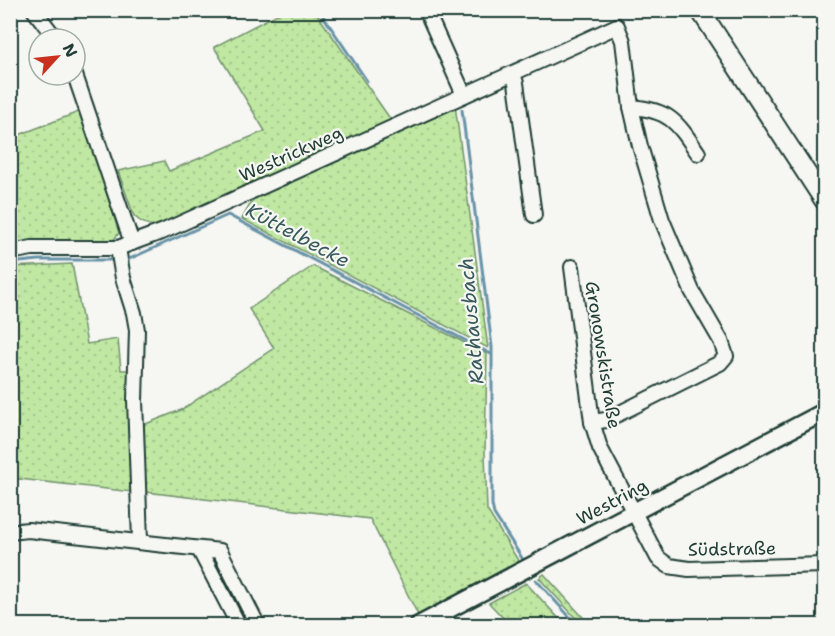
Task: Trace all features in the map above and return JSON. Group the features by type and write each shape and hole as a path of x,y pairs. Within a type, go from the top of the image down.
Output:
{"main road":[{"path":"700,10 825,200"}],"street":[{"path":"34,10 47,27"},
{"path":"426,10 464,95"},
{"name":"Westrickweg","path":"10,252 32,248 118,248 132,243 164,231 617,26 623,41 631,107"},
{"path":"513,74 534,215"},
{"path":"79,87 132,243"},
{"path":"592,422 606,420 720,363 726,356 722,341 693,291 673,248 651,185 631,107 652,109 670,117 684,132 698,153"},
{"path":"118,248 123,278 137,330 135,400 140,541"},
{"name":"Gronowskistraße","path":"572,267 592,422 600,448 635,512"},
{"name":"Westring","path":"417,626 446,619 635,512 825,412"},
{"name":"Südstraße","path":"635,512 658,558 669,566 689,569 825,565"},
{"path":"10,531 28,530 220,551 258,626"},
{"path":"199,549 239,626"}],"green space":[{"path":"283,11 315,11 391,120 158,226 139,221 134,216 118,171 164,161 169,171 265,131 214,47"},
{"path":"455,105 488,348 242,219 253,199 263,193"},
{"path":"81,111 119,233 112,242 11,247 11,138"},
{"path":"72,264 87,344 118,339 121,370 129,370 132,492 11,478 11,267"},
{"path":"313,266 487,354 485,452 487,510 519,562 418,615 370,519 146,492 143,425 181,410 274,348 249,309"},
{"path":"544,574 590,625 582,625 539,578"},
{"path":"526,583 565,625 510,625 489,603"}],"waterway":[{"name":"Rathausbach","path":"319,10 367,81"},
{"name":"Rathausbach","path":"462,110 492,347 492,505 494,514 522,558"},
{"name":"Küttelbecke","path":"123,260 228,215 491,354"},
{"name":"Küttelbecke","path":"10,263 39,260 116,260"},
{"name":"Rathausbach","path":"536,580 578,626"}]}
